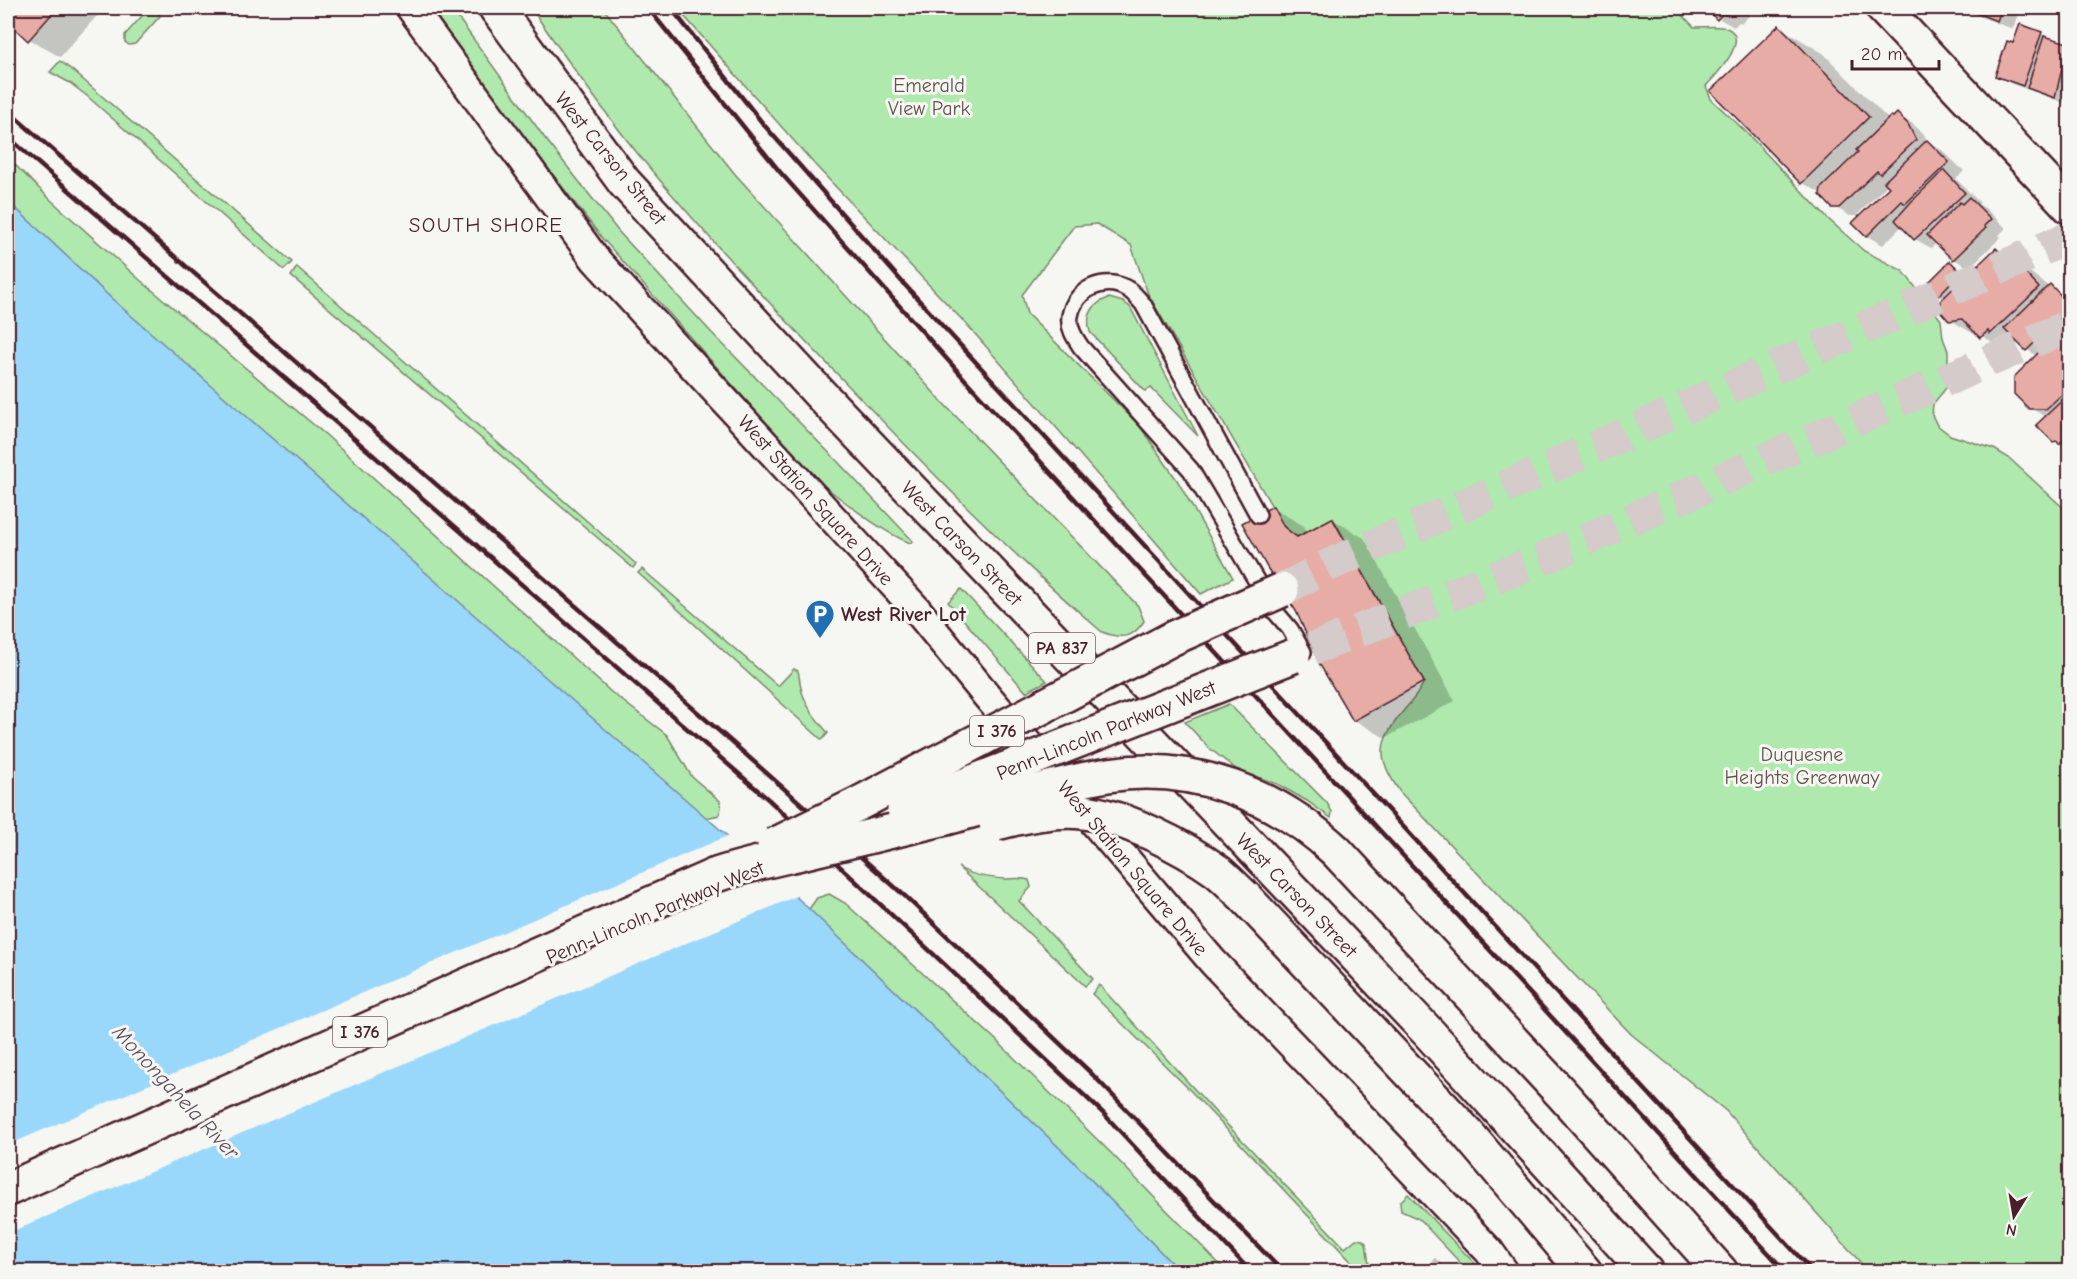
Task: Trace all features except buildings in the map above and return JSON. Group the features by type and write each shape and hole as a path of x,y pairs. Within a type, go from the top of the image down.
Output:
{"main road":[{"name":"West Carson Street","path":"496,8 624,182 820,394 1428,1032 1647,1272"},
{"path":"1883,8 2067,197"},
{"name":"Penn-Lincoln Parkway West","path":"8,1198 708,883 1173,638 1282,590"},
{"name":"Penn-Lincoln Parkway West","path":"8,1189 708,883 945,794 1303,652"},
{"path":"708,883 1028,794 1108,775 1152,772 1203,779 1260,797 1293,816 1324,840 1562,1094 1721,1272"},
{"path":"708,883 1024,816 1084,812 1143,830 1190,854 1218,872 1244,896 1467,1133 1585,1272"}],"street":[{"name":"West Station Square Drive","path":"411,8 595,259 917,610 1213,962 1489,1251 1504,1272"}],"lane":[{"path":"1258,515 1143,303 1131,290 1116,284 1100,283 1085,290 1075,302 1070,317 1072,333 1191,470 1273,609 1290,629 1303,652"}],"green space":[{"path":"149,8 158,8 160,16 135,44 129,45 125,42 125,35"},
{"path":"429,8 451,8 544,137 618,231 710,331 913,541 910,543 886,531 819,482 602,238 473,71"},
{"path":"531,8 603,8 735,174 945,405 1138,606 1144,621 1140,627 1126,636 1115,636 1102,632 1001,540 905,444 764,296 662,183 610,118"},
{"path":"677,8 1676,8 1694,27 1723,27 1734,33 1735,40 1729,58 1706,86 1711,99 1744,130 1827,218 1864,251 1903,271 1941,320 1943,338 1948,351 1948,372 1946,388 1933,404 1932,415 1937,425 1950,435 1994,449 2009,458 2069,513 2069,1271 1868,1271 1726,1111 1631,1034 1400,792 1387,769 1383,750 1389,731 1424,682 1333,518 1297,537 1284,527 1148,294 1131,245 1097,224 1074,226 1022,295 1027,314 1139,425 1177,480 1233,578 1201,594 969,327 816,166"},
{"path":"60,61 292,262 284,270 87,96 50,72"},
{"path":"8,158 140,280 326,435 611,692 667,735 692,777 720,801 719,815 706,818 112,299 8,201"},
{"path":"297,267 636,564 633,568 291,276"},
{"path":"1109,298 1123,302 1130,307 1198,436 1151,388 1145,391 1090,332 1089,320 1092,311 1095,306"},
{"path":"642,569 778,686 794,669 798,671 805,700 828,733 822,740 638,573"},
{"path":"961,589 1047,681 1026,692 948,602"},
{"path":"1229,704 1327,803 1332,812 1331,818 1277,784 1236,769 1209,748 1185,722"},
{"path":"958,867 969,873 987,877 1029,880 1031,887 1019,901 1093,979 1085,986"},
{"path":"829,894 845,903 995,1039 1226,1271 1179,1271 1069,1157 809,909 817,898"},
{"path":"1099,985 1218,1115 1345,1248 1356,1239 1366,1243 1370,1271 1360,1271 1186,1086 1092,994"},
{"path":"1408,1194 1482,1271 1468,1271 1419,1219 1401,1211 1400,1202"}],"water":[{"name":"Monongahela River","path":"8,201 112,299 786,887 1069,1157 1179,1271 8,1271"}],"pier":[{"path":"730,835 799,895 8,1233 8,1145"}],"tunnel":[{"path":"1282,590 1329,565 2070,237"},
{"path":"1312,649 1535,562 2070,325"}],"railway":[{"path":"648,8 780,172 970,385 1786,1272"},
{"path":"671,8 764,125 904,284 1813,1272"},
{"path":"8,111 734,744 906,897 1091,1073 1283,1272"},
{"path":"8,137 769,800 1103,1113 1251,1272"}],"place":[{"name":"West River Lot","path":"820,640"}],"district":[{"name":"SOUTH SHORE","path":"486,225"}],"park label":[{"name":"Emerald View Park","path":"929,96"},
{"name":"Duquesne Heights Greenway","path":"1802,766"}]}
